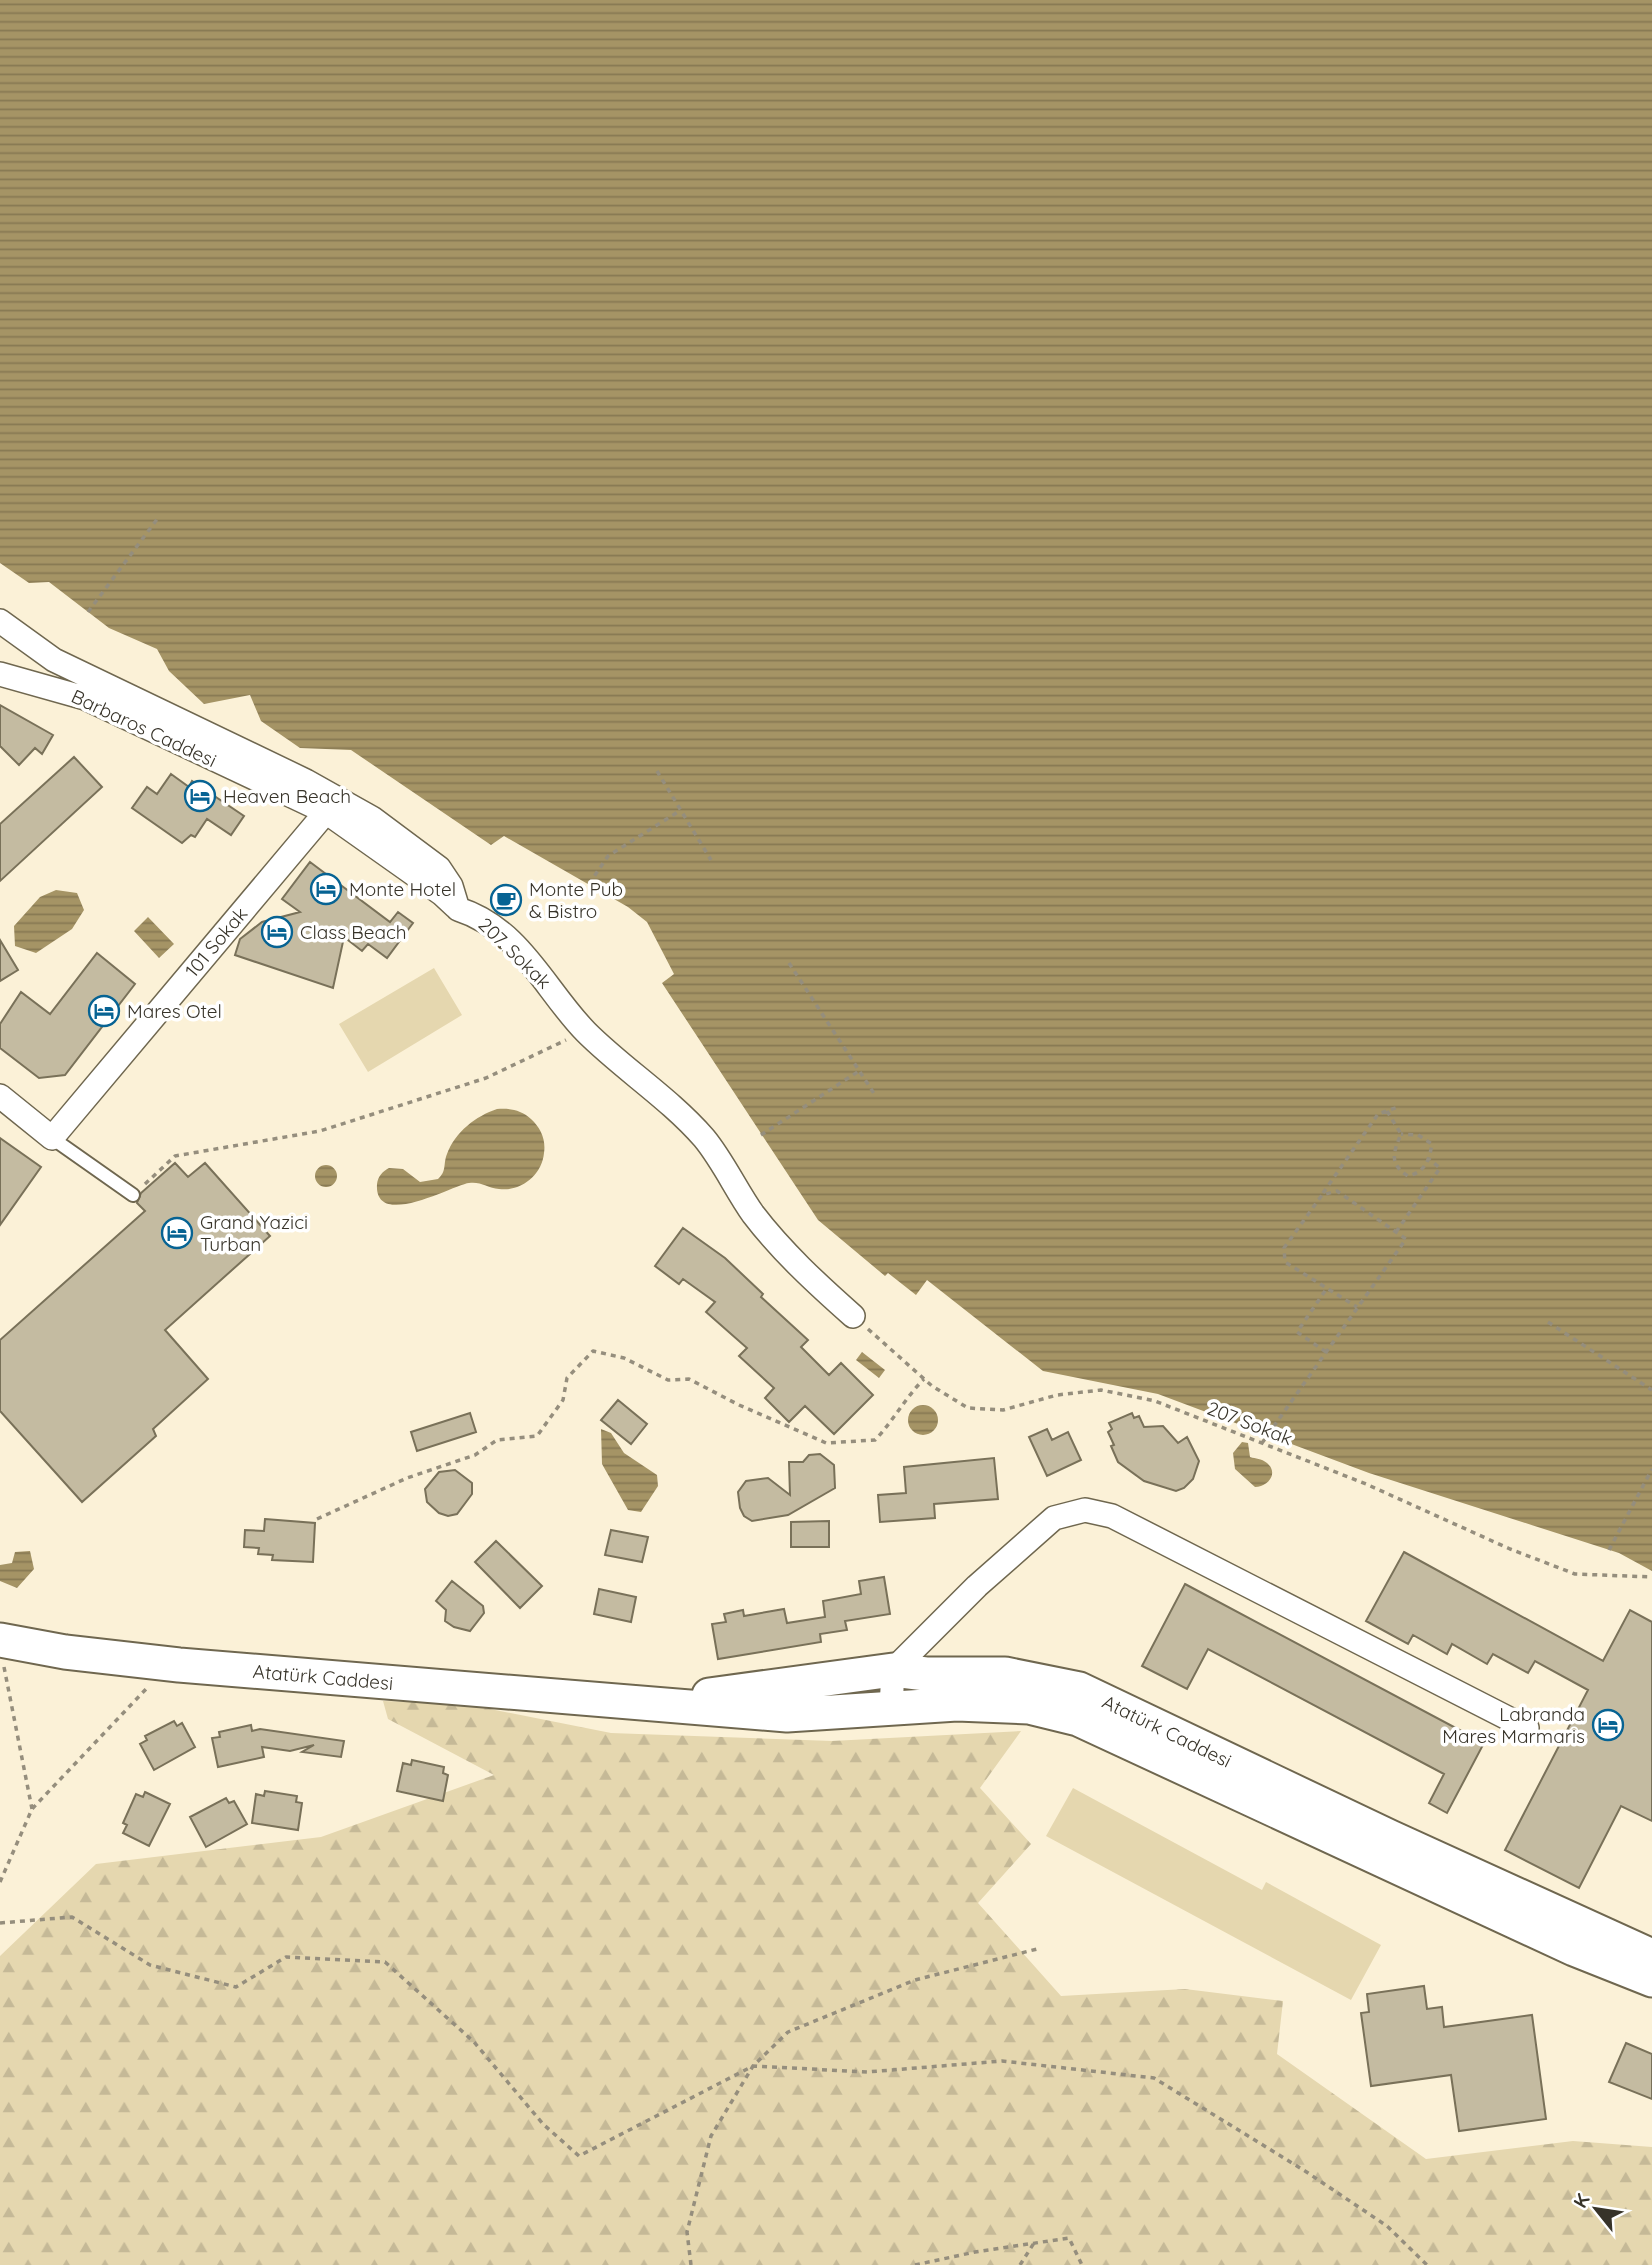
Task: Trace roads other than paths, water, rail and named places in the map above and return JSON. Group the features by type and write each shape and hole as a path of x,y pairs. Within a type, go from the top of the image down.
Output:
{"street":[{"name":"207. Sokak","path":"0,621 54,660 294,776 372,818 439,868 451,887 458,909 481,917 510,942 542,974 585,1031 635,1073 705,1139 754,1215 807,1276 853,1316"},
{"name":"Barbaros Caddesi","path":"0,674 85,698 326,811 442,894 458,909"},
{"name":"101 Sokak","path":"52,1138 326,811"},
{"path":"0,1096 52,1138"},
{"path":"891,1708 893,1670 977,1586 1054,1518 1085,1510 1112,1516 1527,1728"},
{"name":"Atatürk Caddesi","path":"1,1651 65,1652 169,1664 787,1715 957,1704 1029,1707 1078,1719 1524,1927 1652,1980"},
{"name":"Atatürk Caddesi","path":"646,1704 893,1670 926,1674 1005,1674 1080,1689 1390,1837 1652,1956"}],"lane":[{"path":"52,1138 133,1195"}],"place":[{"name":"Heaven Beach","path":"200,796"},
{"name":"Monte Hotel","path":"326,889"},
{"name":"Monte Pub & Bistro","path":"506,900"},
{"name":"Class Beach","path":"277,932"},
{"name":"Mares Otel","path":"104,1011"},
{"name":"Grand Yazici Turban","path":"177,1233"},
{"name":"Labranda Mares Marmaris","path":"1608,1725"}]}
